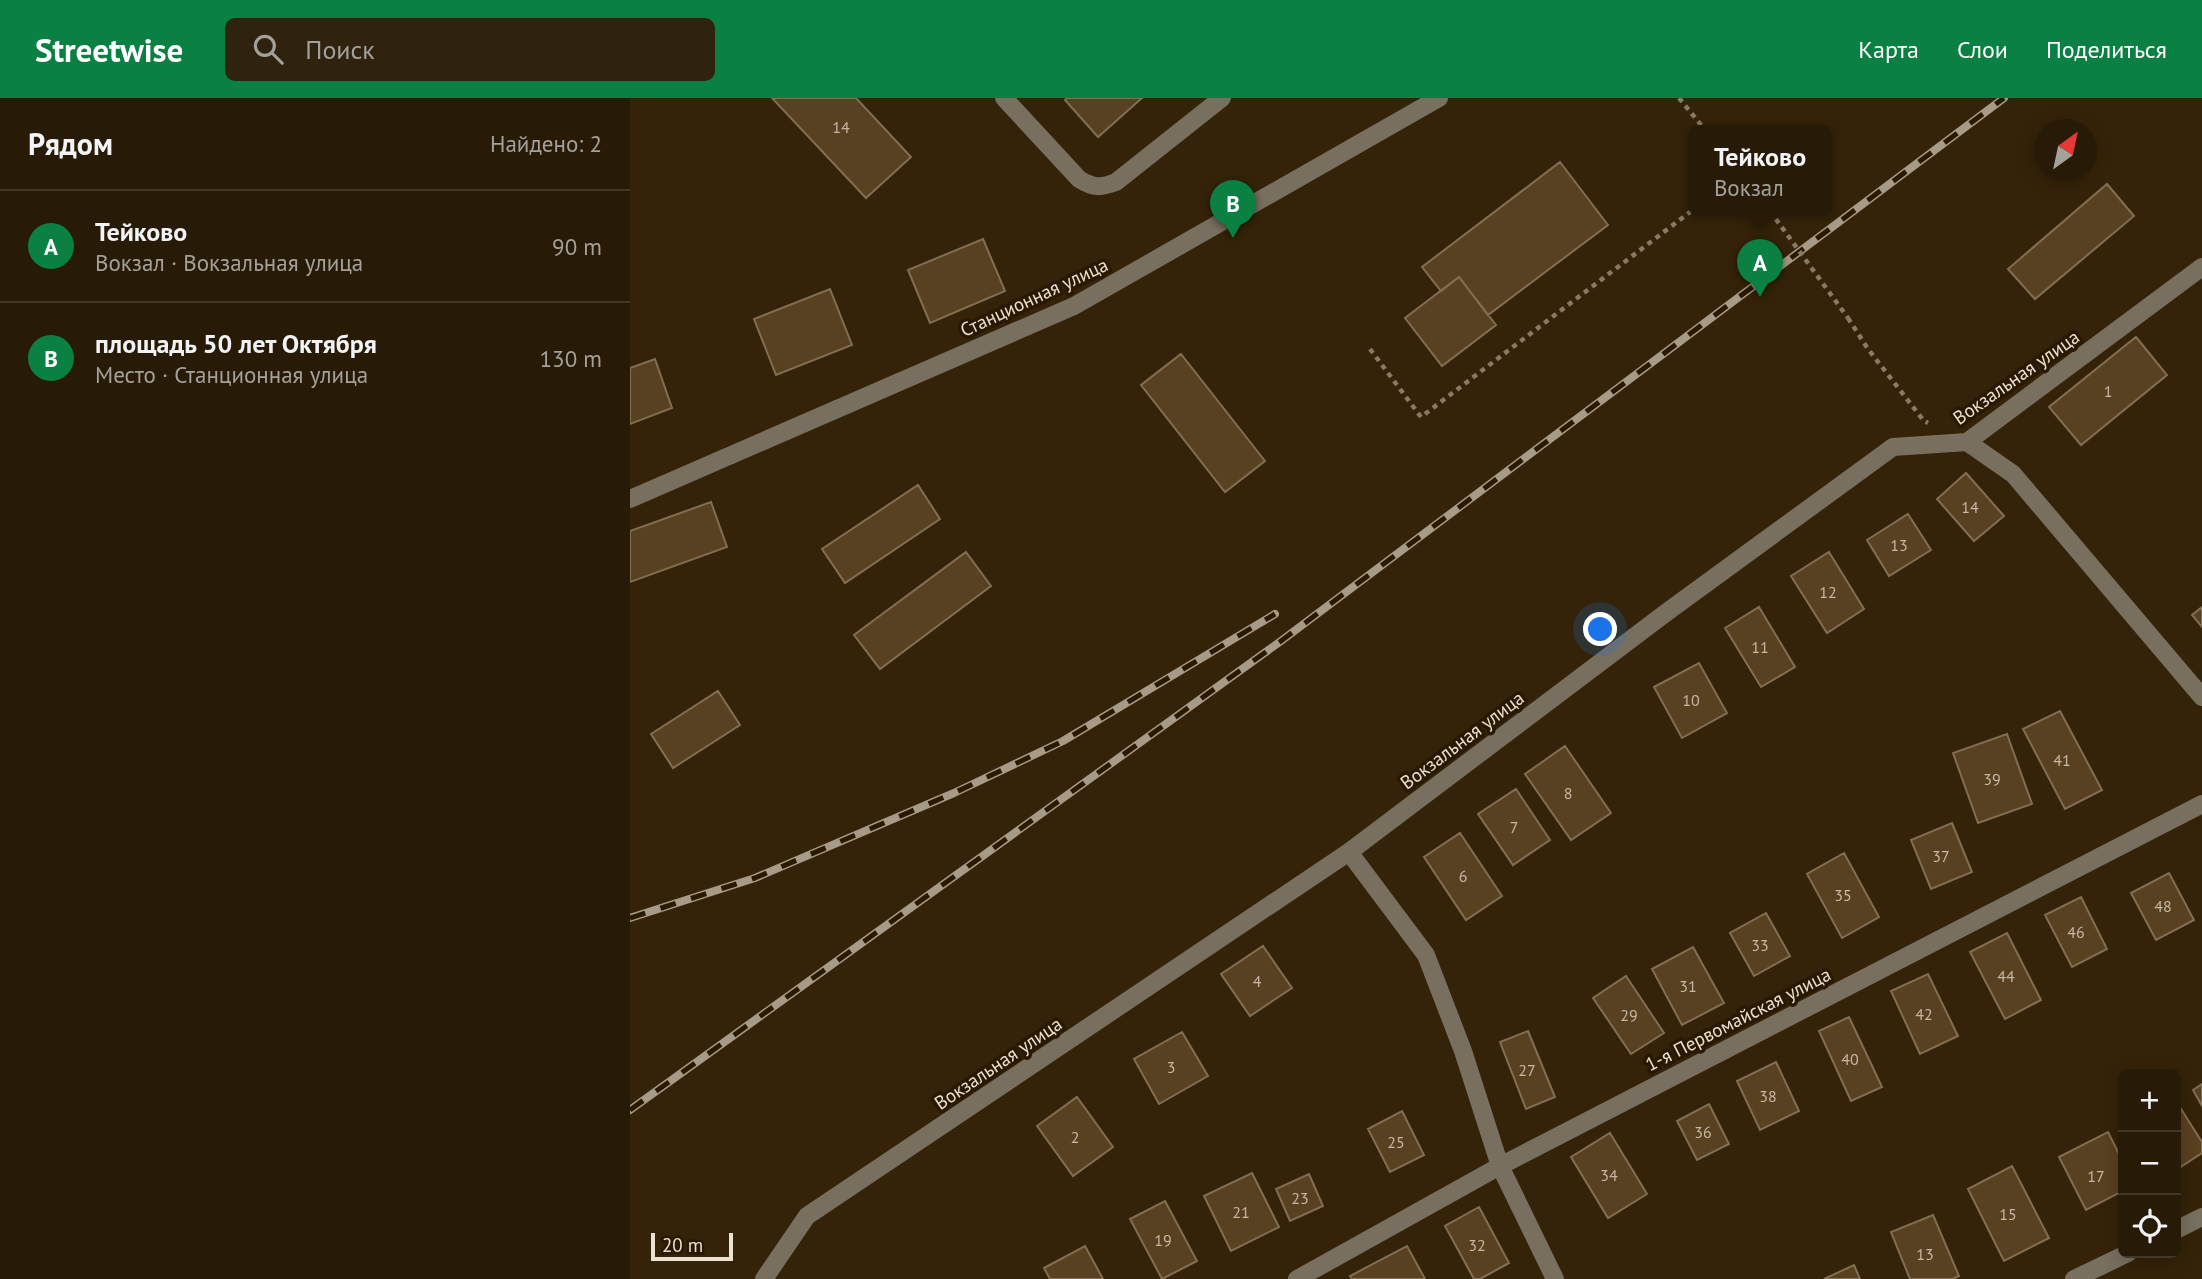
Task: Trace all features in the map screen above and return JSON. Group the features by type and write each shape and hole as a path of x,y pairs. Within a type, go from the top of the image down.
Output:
{"street":[{"path":"1004,98 1079,179 1090,186 1103,187 1116,182 1222,98"},
{"name":"Станционная улица","path":"630,499 1074,306 1439,98"},
{"name":"Вокзальная улица","path":"764,1279 807,1216 1349,852 1667,612 1893,447 1967,442 2202,267"},
{"path":"1967,442 2013,474 2202,697"},
{"name":"1-я Первомайская улица","path":"1297,1279 1500,1166 2202,804"},
{"path":"1349,852 1426,955 1463,1051 1500,1166 1555,1279"},
{"path":"2181,1228 2202,1217"},
{"path":"2074,1279 2118,1258"}],"path":[{"path":"1679,98 1701,125"},
{"path":"1370,349 1420,417 1688,213"},
{"path":"1774,216 1868,349 1924,421 1967,442"}],"building":[{"path":"772,98 856,98 911,157 866,198"},
{"path":"1142,98 1098,137 1065,100"},
{"path":"1560,162 1608,225 1488,315 1459,277 1441,291 1422,267"},
{"path":"2107,184 2134,216 2035,299 2008,269"},
{"path":"983,239 1005,291 930,323 908,270"},
{"path":"1459,277 1496,325 1442,366 1405,318"},
{"path":"830,289 852,345 776,375 754,319"},
{"path":"2136,337 2167,375 2081,445 2049,407"},
{"path":"1181,354 1265,461 1225,492 1141,385"},
{"path":"655,359 672,408 630,424 630,368"},
{"path":"1966,473 2004,516 1974,541 1937,499"},
{"path":"918,485 940,519 845,583 822,549"},
{"path":"711,502 727,547 630,582 630,531"},
{"path":"1908,514 1931,550 1889,576 1867,540"},
{"path":"966,552 991,586 880,669 854,635"},
{"path":"1829,552 1864,609 1827,633 1791,576"},
{"path":"1759,607 1795,667 1761,687 1725,628"},
{"path":"2202,607 2202,627 2192,615"},
{"path":"1699,663 1727,713 1682,738 1654,687"},
{"path":"718,691 740,725 673,768 651,734"},
{"path":"2060,711 2102,790 2065,809 2023,729"},
{"path":"2007,734 2032,804 1978,823 1953,753"},
{"path":"1565,746 1611,813 1571,840 1525,774"},
{"path":"1516,789 1550,840 1513,865 1478,814"},
{"path":"1952,823 1972,872 1931,889 1911,840"},
{"path":"1460,833 1502,896 1466,920 1424,857"},
{"path":"1844,853 1879,917 1842,938 1807,874"},
{"path":"2169,873 2194,920 2156,940 2131,893"},
{"path":"2081,897 2107,949 2072,967 2045,915"},
{"path":"1766,913 1790,956 1754,976 1730,933"},
{"path":"2007,933 2041,1000 2005,1019 1970,952"},
{"path":"1263,946 1292,988 1250,1016 1221,974"},
{"path":"1693,947 1724,1003 1682,1025 1652,969"},
{"path":"1928,974 1958,1036 1920,1054 1891,991"},
{"path":"1626,976 1664,1033 1631,1054 1593,998"},
{"path":"1849,1017 1882,1087 1851,1101 1819,1031"},
{"path":"1528,1031 1555,1097 1526,1109 1500,1042"},
{"path":"1182,1032 1208,1076 1159,1104 1134,1059"},
{"path":"1776,1062 1799,1111 1760,1130 1737,1081"},
{"path":"2202,1084 2202,1106 2193,1090"},
{"path":"1077,1097 1113,1147 1073,1176 1037,1126"},
{"path":"1709,1104 1729,1144 1697,1160 1677,1121"},
{"path":"2181,1109 2202,1142 2202,1153 2181,1167"},
{"path":"1402,1111 1424,1155 1390,1172 1368,1129"},
{"path":"2108,1132 2118,1152 2118,1194 2086,1210 2059,1157"},
{"path":"1610,1133 1647,1194 1608,1218 1571,1157"},
{"path":"2012,1166 2049,1238 2004,1261 1968,1189"},
{"path":"1252,1173 1279,1227 1231,1251 1204,1196"},
{"path":"1309,1174 1323,1206 1290,1221 1276,1189"},
{"path":"1165,1201 1197,1261 1162,1279 1130,1219"},
{"path":"1479,1207 1509,1263 1480,1279 1474,1279 1445,1226"},
{"path":"1933,1215 1959,1276 1953,1279 1910,1279 1891,1232"},
{"path":"1085,1246 1103,1279 1050,1279 1044,1268"},
{"path":"1407,1246 1425,1279 1352,1279 1350,1276"},
{"path":"1854,1265 1860,1279 1824,1279"}],"railway":[{"path":"630,1110 1281,641 2004,98"},
{"path":"630,918 755,878 954,793 1063,741 1275,614"}],"place":[{"name":"площадь 50 лет Октября","path":"1233,238"},
{"name":"Тейково","path":"1760,297"}]}
